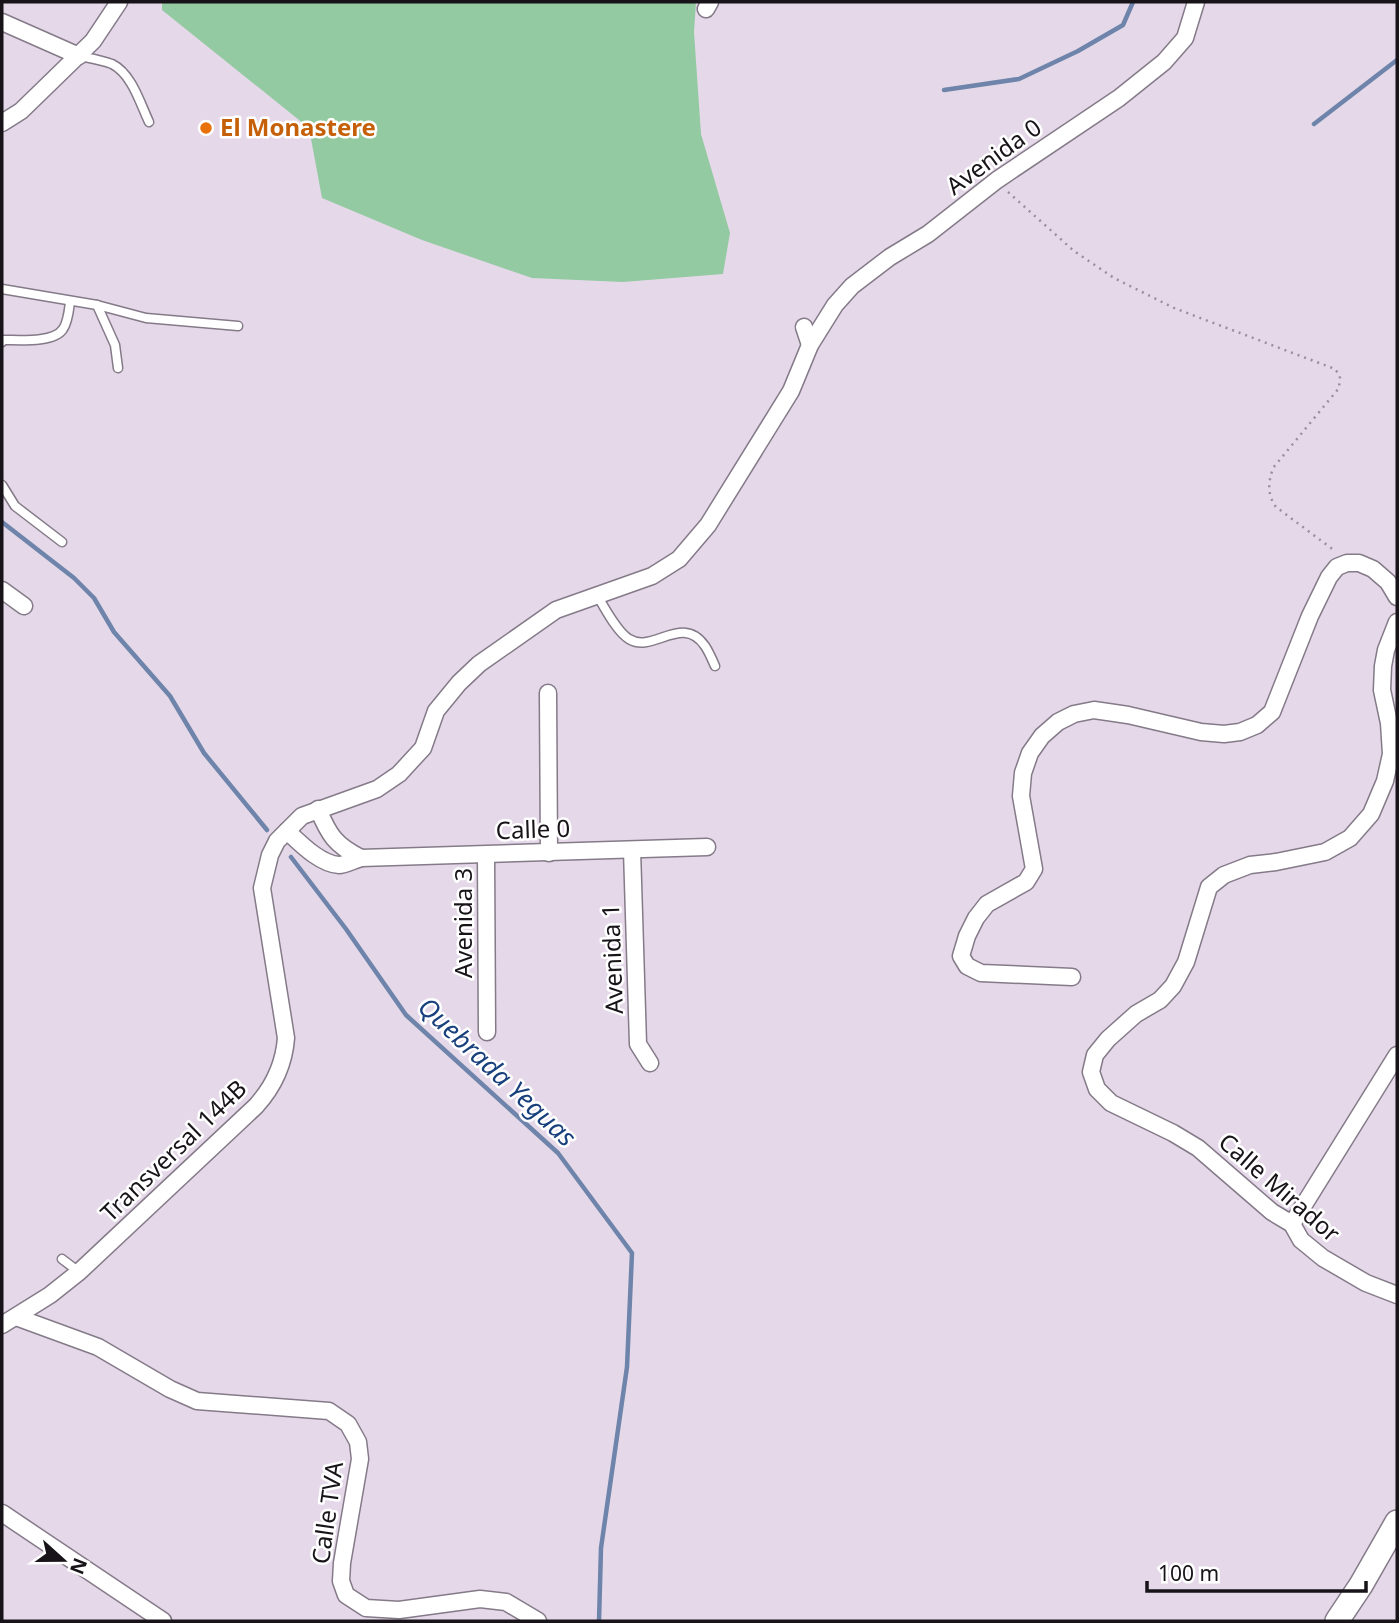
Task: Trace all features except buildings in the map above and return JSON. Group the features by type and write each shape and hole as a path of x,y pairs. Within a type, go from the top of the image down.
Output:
{"main road":[{"path":"1337,1621 1397,1522"}],"street":[{"path":"2,123 21,111 79,56 105,25 119,2"},
{"name":"Avenida 0","path":"810,345 835,305 852,286 890,257 928,234 997,180 1119,98 1164,62 1185,38 1196,2"},
{"path":"2,22 79,56"},
{"path":"804,327 810,345"},
{"name":"Transversal 144B","path":"9,1321 50,1295 79,1272 267,1094 278,1074 285,1053 286,1038 262,888 270,855 277,841 302,816 377,789 400,774 423,748 436,711 459,682 556,610 652,576 679,559 708,525 791,391 810,345"},
{"path":"1072,977 981,972 967,966 961,956 976,918 987,904 1026,882 1034,869 1021,796 1023,773 1030,753 1042,736 1058,722 1074,714 1094,710 1201,732 1240,732 1257,725 1272,712 1310,616 1329,577 1337,567 1347,563 1359,563 1373,569 1388,582 1397,597"},
{"path":"2,590 24,606"},
{"name":"Calle Mirador","path":"1397,622 1383,666 1382,690 1389,723 1391,754 1385,781 1371,814 1350,838 1325,852 1286,861 1250,865 1224,875 1209,887 1186,962 1173,986 1160,1000 1136,1014 1108,1039 1095,1055 1091,1072 1097,1089 1111,1103 1198,1148 1272,1212 1292,1224 1301,1240 1323,1258 1366,1283 1397,1294"},
{"path":"548,692 549,853"},
{"path":"318,809 327,829 343,849 360,858"},
{"name":"Calle 0","path":"287,831 307,850 339,865 360,858 708,847"},
{"name":"Avenida 1","path":"632,850 638,1044 650,1062"},
{"name":"Avenida 3","path":"486,855 487,1032"},
{"path":"1292,1224 1397,1055"},
{"name":"Calle TVA","path":"9,1321 98,1347 170,1389 197,1401 329,1411 348,1424 358,1442 360,1459 342,1563 341,1581 346,1595 366,1608 398,1610 480,1600 506,1602 538,1621"},
{"path":"2,1513 163,1621"}],"lane":[{"path":"79,56 111,64 121,70 149,122"},
{"path":"2,289 97,305 146,318 238,326"},
{"path":"2,342 50,338 59,334 65,328 70,302"},
{"path":"97,305 115,345 118,368"},
{"path":"2,485 15,506 62,542"},
{"path":"597,595 626,638 642,643 676,633 688,633 704,645 715,666"},
{"path":"62,1259 79,1272"}],"path":[{"path":"1005,189 1074,251 1114,278 1174,307 1335,369 1340,376 1339,388 1273,468 1268,482 1270,499 1276,507 1339,553 1347,563"}],"green space":[{"path":"162,2 696,2 694,32 701,134 730,233 723,274 623,282 532,278 422,240 322,198 309,128 162,10"}],"waterway":[{"path":"944,90 1019,79 1078,51 1123,25 1133,2"},
{"path":"1314,124 1397,60"},
{"name":"Quebrada Yeguas","path":"2,522 74,578 94,598 114,632 170,696 204,753 267,830"},
{"name":"Quebrada Yeguas","path":"291,857 406,1015 558,1153 632,1253 627,1367 601,1548 599,1621"}],"place":[{"name":"El Monastere","path":"206,128"}]}
